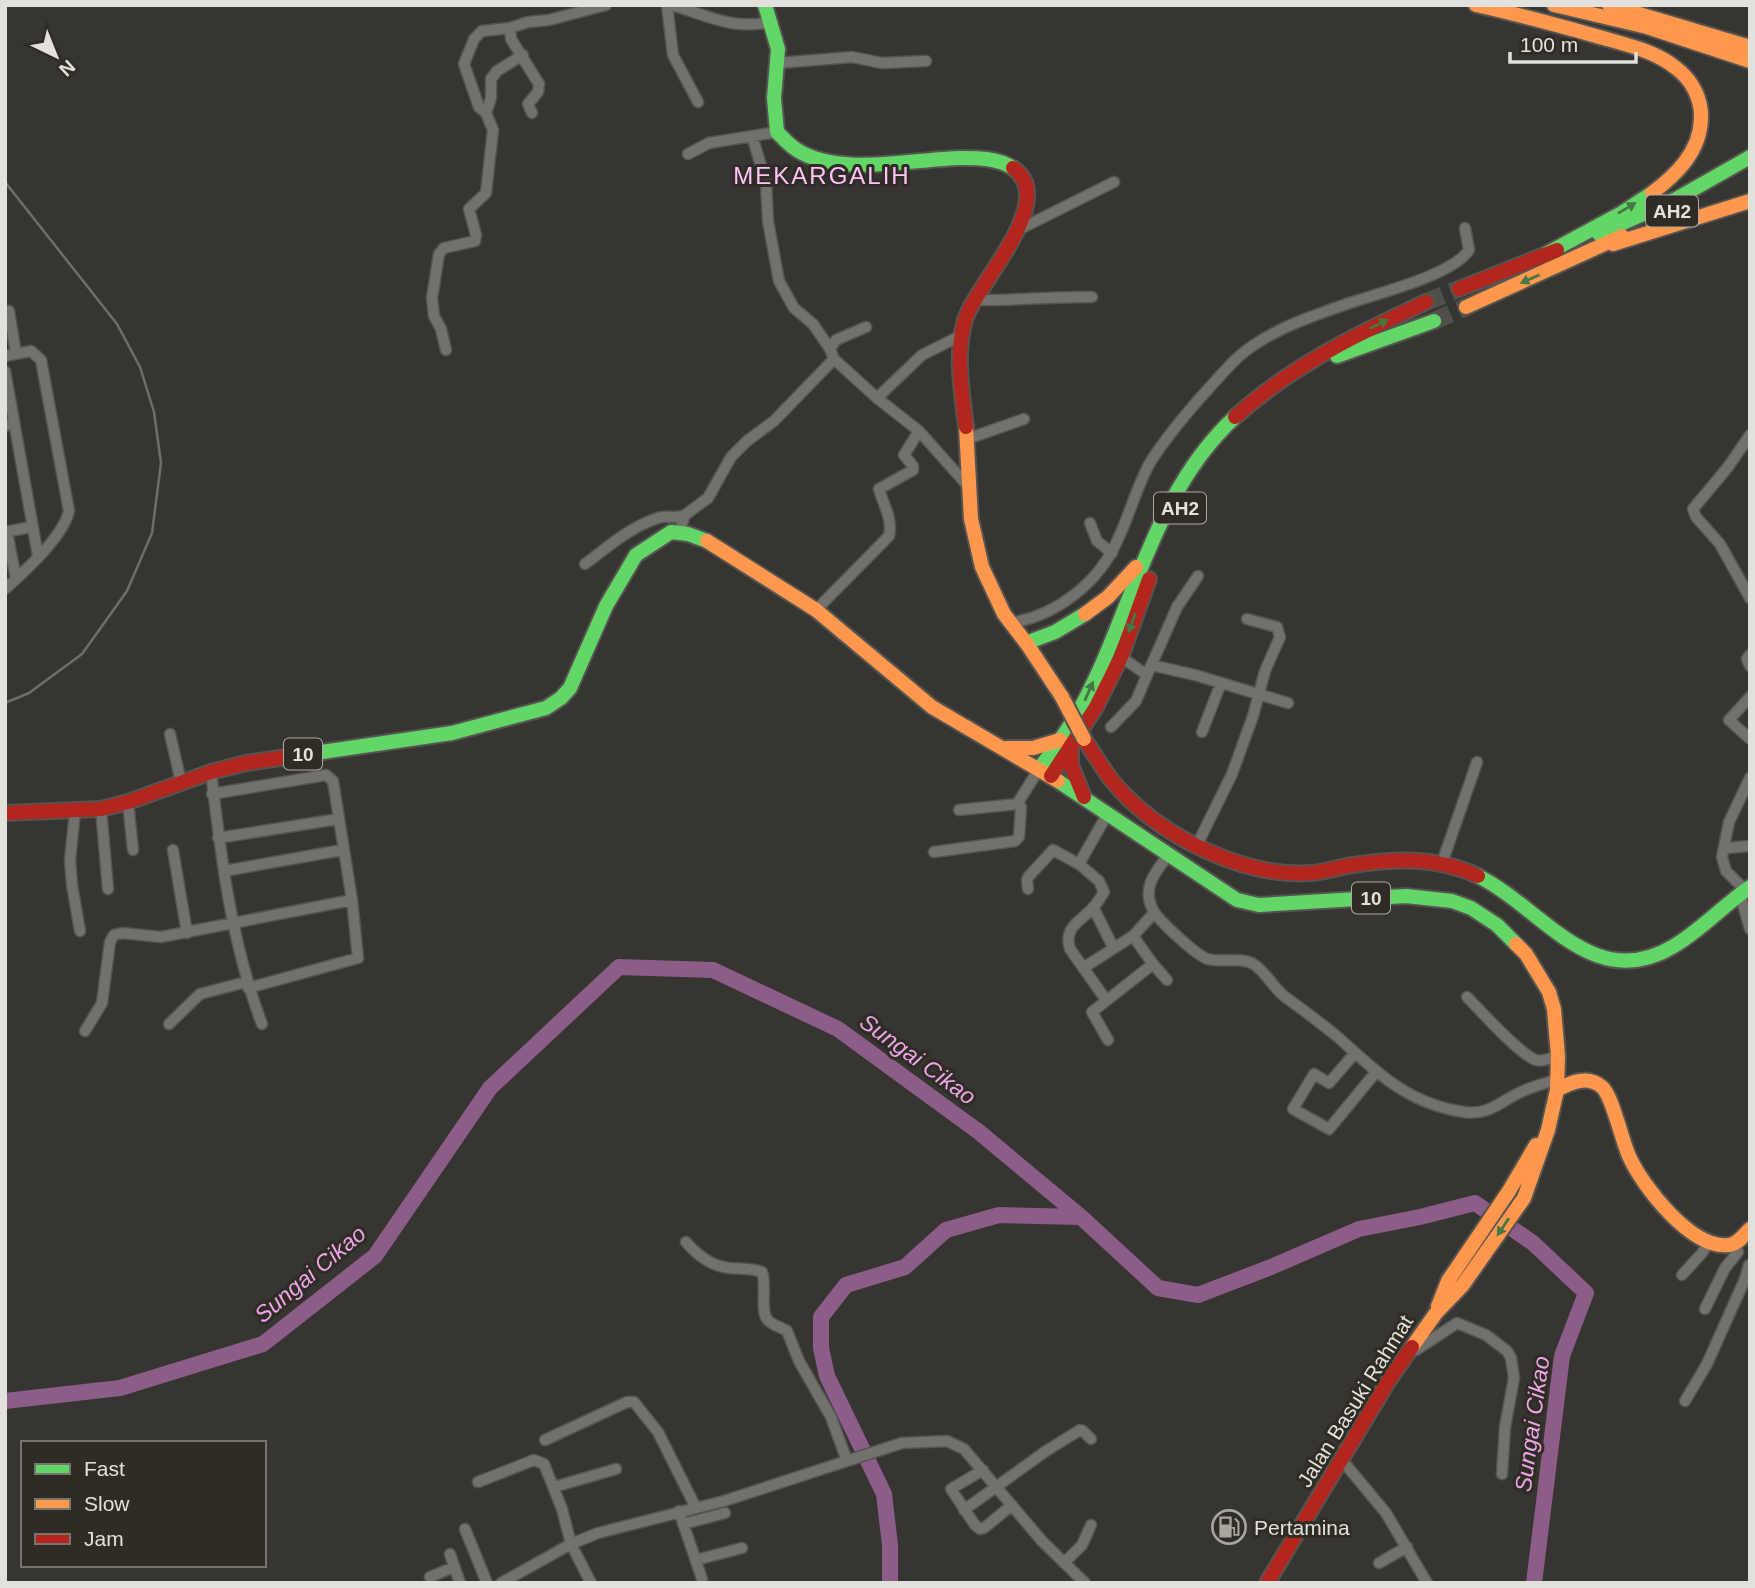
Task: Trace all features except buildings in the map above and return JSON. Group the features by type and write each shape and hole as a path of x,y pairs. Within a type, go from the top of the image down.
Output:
{"main road":[{"path":"1476,5 1561,25 1659,58 1688,79 1701,105 1703,117 1699,134 1684,164 1649,195 1546,254"},
{"path":"1554,5 1647,27 1750,61"},
{"path":"1609,5 1750,47"},
{"path":"768,12 778,42 774,98 777,131 800,152 815,158 844,163 976,158 1010,164 1018,172 1027,195 1027,206 1020,229 974,300 965,319 962,335 961,385 973,533 982,567 1010,623 1062,697 1073,741 1071,765 1084,797"},
{"path":"1459,289 1626,224 1704,184 1750,156"},
{"name":"AH2","path":"1466,307 1687,204 1750,167"},
{"name":"AH2","path":"1592,250 1750,201"},
{"path":"1108,646 1148,550 1191,471 1229,422 1275,384 1324,354 1356,335 1426,302"},
{"name":"AH2","path":"1045,772 1073,741 1096,707 1121,657 1159,551 1175,518 1199,474 1234,427 1275,392 1305,372 1344,353 1434,321"},
{"name":"10","path":"5,813 101,809 246,763 452,733 547,708 570,688 616,586 636,555 662,537 679,532 709,542 816,610 919,697 1045,772"},
{"path":"1026,643 1055,632 1108,597 1127,578 1148,550"},
{"path":"1085,614 1101,615 1110,622 1112,626 1108,646"},
{"name":"AH2","path":"1073,741 1086,699 1108,646"},
{"path":"1003,747 1015,750 1041,748 1073,741"},
{"path":"1073,741 1123,794 1145,812 1196,846 1238,866 1277,873 1311,873 1375,862 1408,860 1441,863 1465,870 1497,886 1589,956 1614,961 1639,961 1668,950 1687,938 1745,890"},
{"name":"Jalan Basuki Rahmat","path":"1045,772 1169,853 1218,889 1248,904 1406,896 1452,901 1471,908 1497,925 1526,954 1549,992 1553,1009 1557,1073 1548,1130 1524,1198 1462,1286 1436,1313 1377,1397 1273,1581"},
{"path":"1557,1073 1574,1081 1591,1080 1607,1092 1631,1160 1643,1182 1688,1229 1699,1237 1735,1248 1750,1229"},
{"name":"Jalan Basuki Rahmat","path":"1436,1313 1448,1281 1509,1191 1526,1159 1548,1130"}],"street":[{"path":"446,350 442,330 434,316 432,299 439,254 444,248 471,243 475,238 469,209 482,198 488,187 488,154 493,138 491,123 479,107 464,61 477,34 482,31 549,20 607,5"},
{"path":"698,102 673,55 669,5 734,25 768,12"},
{"path":"510,28 511,39 539,84 538,92 528,104 532,113"},
{"path":"486,113 491,98 491,79 497,71 523,55"},
{"path":"778,63 852,57 882,63 926,61"},
{"path":"688,154 709,143 777,131"},
{"path":"752,136 766,182 768,220 779,281 794,308 816,327 832,354 877,398 919,431 969,486"},
{"path":"1020,229 1114,182"},
{"path":"1010,623 1031,620 1062,605 1091,578 1112,553 1153,460 1243,352 1304,321 1427,276 1462,258 1469,250 1465,228"},
{"path":"974,300 1092,297"},
{"path":"5,589 38,556 64,523 69,511 41,359 31,351 10,355 9,311"},
{"path":"585,564 618,538 655,519 685,515 709,498 731,457 747,441 766,428 832,354 836,340 866,327"},
{"path":"877,398 922,355 962,335"},
{"path":"5,371 38,556"},
{"path":"967,439 1024,419"},
{"path":"816,610 889,536 889,519 879,489 913,470 904,455 919,431"},
{"path":"1750,435 1693,509 1696,517 1720,544 1750,598"},
{"path":"679,532 685,515"},
{"path":"1090,523 1097,541 1112,553"},
{"path":"16,579 6,532 26,528"},
{"path":"1111,727 1136,701 1177,607 1198,576"},
{"path":"1196,846 1232,774 1280,633 1277,627 1247,619"},
{"path":"1750,655 1747,659 1750,666"},
{"path":"1121,657 1149,670 1195,675 1288,704"},
{"path":"1202,732 1221,684"},
{"path":"1750,697 1729,720 1750,739"},
{"path":"170,734 181,782"},
{"path":"1441,863 1477,762"},
{"path":"211,772 232,924 247,985 262,1024"},
{"path":"959,810 1017,804 1045,772"},
{"path":"169,1024 197,996 211,990 247,985 358,958 352,900 333,781 326,775 212,794"},
{"path":"1750,778 1729,822 1723,857 1726,871 1745,890 1750,929"},
{"path":"128,802 132,850"},
{"path":"933,852 1015,841 1019,837 1021,807 1017,804"},
{"path":"101,809 108,890"},
{"path":"75,812 70,860 80,931"},
{"path":"1079,864 1108,813"},
{"path":"218,838 338,820"},
{"path":"1726,848 1750,846"},
{"path":"173,850 187,933"},
{"path":"224,872 342,850"},
{"path":"1028,889 1029,876 1053,850 1079,864 1103,887 1104,892 1093,907 1072,925 1068,936 1070,949 1106,1000"},
{"path":"1169,853 1153,876 1148,889 1148,901 1161,922 1200,956 1254,964 1283,995 1376,1072 1420,1101 1468,1113 1494,1108 1557,1073 1542,1060 1534,1059 1517,1046 1467,997"},
{"path":"85,1031 102,1003 110,942 114,935 122,933 161,937 352,900"},
{"path":"1093,907 1113,947"},
{"path":"1083,968 1133,936 1154,913"},
{"path":"1133,936 1167,981"},
{"path":"1108,1040 1092,1012 1153,964"},
{"path":"1354,1053 1329,1083 1313,1074 1293,1109 1329,1129 1376,1072"},
{"path":"1682,1275 1709,1241"},
{"path":"686,1242 696,1254 710,1262 725,1268 757,1270 763,1273 765,1316 769,1322 784,1329 789,1335 799,1361 852,1460"},
{"path":"1685,1401 1707,1364 1745,1279 1749,1265 1735,1248 1705,1309"},
{"path":"1406,1356 1457,1323 1486,1335 1507,1351 1514,1378 1505,1427 1502,1474"},
{"path":"545,1440 627,1402 634,1402 658,1432 696,1508"},
{"path":"964,1510 1080,1430 1086,1432 1091,1439"},
{"path":"501,1583 571,1544 616,1528 696,1508 886,1448 918,1441 947,1441 964,1448 1042,1541 1085,1583"},
{"path":"1341,1459 1375,1499 1427,1583"},
{"path":"478,1482 534,1460 544,1464 562,1509 571,1544 591,1583"},
{"path":"554,1488 616,1469"},
{"path":"984,1470 951,1489 964,1510 980,1529 1012,1505"},
{"path":"679,1511 702,1579"},
{"path":"683,1524 725,1513"},
{"path":"1064,1563 1082,1545 1091,1525"},
{"path":"465,1529 487,1583"},
{"path":"1379,1563 1407,1547"},
{"path":"696,1560 742,1548"},
{"path":"450,1554 460,1583"},
{"path":"430,1577 454,1567"}],"waterway":[{"name":"Sungai Cikao","path":"5,1401 120,1388 263,1344 375,1256 490,1088 619,967 713,970 838,1029 979,1132 1081,1217 1158,1288 1198,1295 1359,1229 1475,1203 1533,1243 1586,1293 1562,1356 1534,1583"},
{"path":"890,1583 890,1545 884,1494 827,1376 821,1348 821,1317 846,1285 905,1267 946,1230 999,1215 1081,1217"}],"tunnel":[{"path":"1426,302 1459,289"},
{"path":"1434,321 1466,307"}],"railway":[{"path":"5,182 117,324 140,367 154,412 161,463 152,533 127,591 82,654 29,693 5,703"}],"traffic: fast":[{"path":"765,5 778,49 774,98 777,132 797,150 814,158 855,165 974,158 994,160 1013,168"},
{"path":"1599,234 1676,199 1750,157"},
{"path":"1546,254 1620,214 1652,193"},
{"path":"1337,356 1434,321"},
{"path":"1039,769 1081,707 1146,555 1183,481 1207,447 1235,417"},
{"path":"315,753 452,733 546,708 570,688 606,606 636,555 671,532 688,534 707,541"},
{"path":"1026,643 1055,632 1085,614"},
{"path":"1058,781 1237,900 1259,905 1406,896 1452,901 1471,908 1497,925 1516,944"},
{"path":"1478,876 1502,890 1570,942 1594,954 1618,960 1645,958 1674,946 1750,887"}],"traffic: slow":[{"path":"1476,5 1638,48 1667,62 1687,78 1698,97 1701,112 1700,131 1685,162 1652,193"},
{"path":"1554,5 1647,27 1750,61"},
{"path":"1609,5 1750,47"},
{"path":"1613,244 1750,201"},
{"path":"1466,307 1622,236"},
{"path":"966,427 971,519 982,567 1004,614 1062,697"},
{"path":"707,541 816,610 932,707 1058,781"},
{"path":"1085,614 1108,597 1136,567"},
{"path":"1062,697 1084,739"},
{"path":"1006,748 1033,748 1060,740"},
{"path":"1412,1347 1436,1313 1462,1286 1524,1198 1548,1130 1557,1090 1558,1056 1554,1009 1549,992 1526,954 1516,944"},
{"path":"1557,1090 1574,1082 1585,1081 1597,1083 1602,1087 1636,1169 1657,1199 1685,1227 1715,1244 1729,1245 1738,1241 1750,1229"},
{"path":"1438,1306 1448,1281 1509,1191 1536,1145"}],"traffic: jam":[{"path":"966,427 960,374 962,333 972,304 1021,221 1027,200 1025,182 1013,168"},
{"path":"1459,289 1557,250"},
{"path":"1235,417 1279,382 1326,352 1426,302"},
{"path":"1051,776 1096,707 1121,657 1149,579"},
{"path":"1084,739 1111,779 1139,808 1183,839 1234,862 1286,873 1311,873 1401,860 1448,865 1478,876"},
{"path":"1071,745 1071,765 1084,797"},
{"path":"5,813 101,809 211,772 246,763 315,753"},
{"path":"1267,1583 1389,1380 1412,1347"}],"place":[{"name":"Pertamina","path":"1229,1527"}],"district":[{"name":"MEKARGALIH","path":"822,175"}]}
